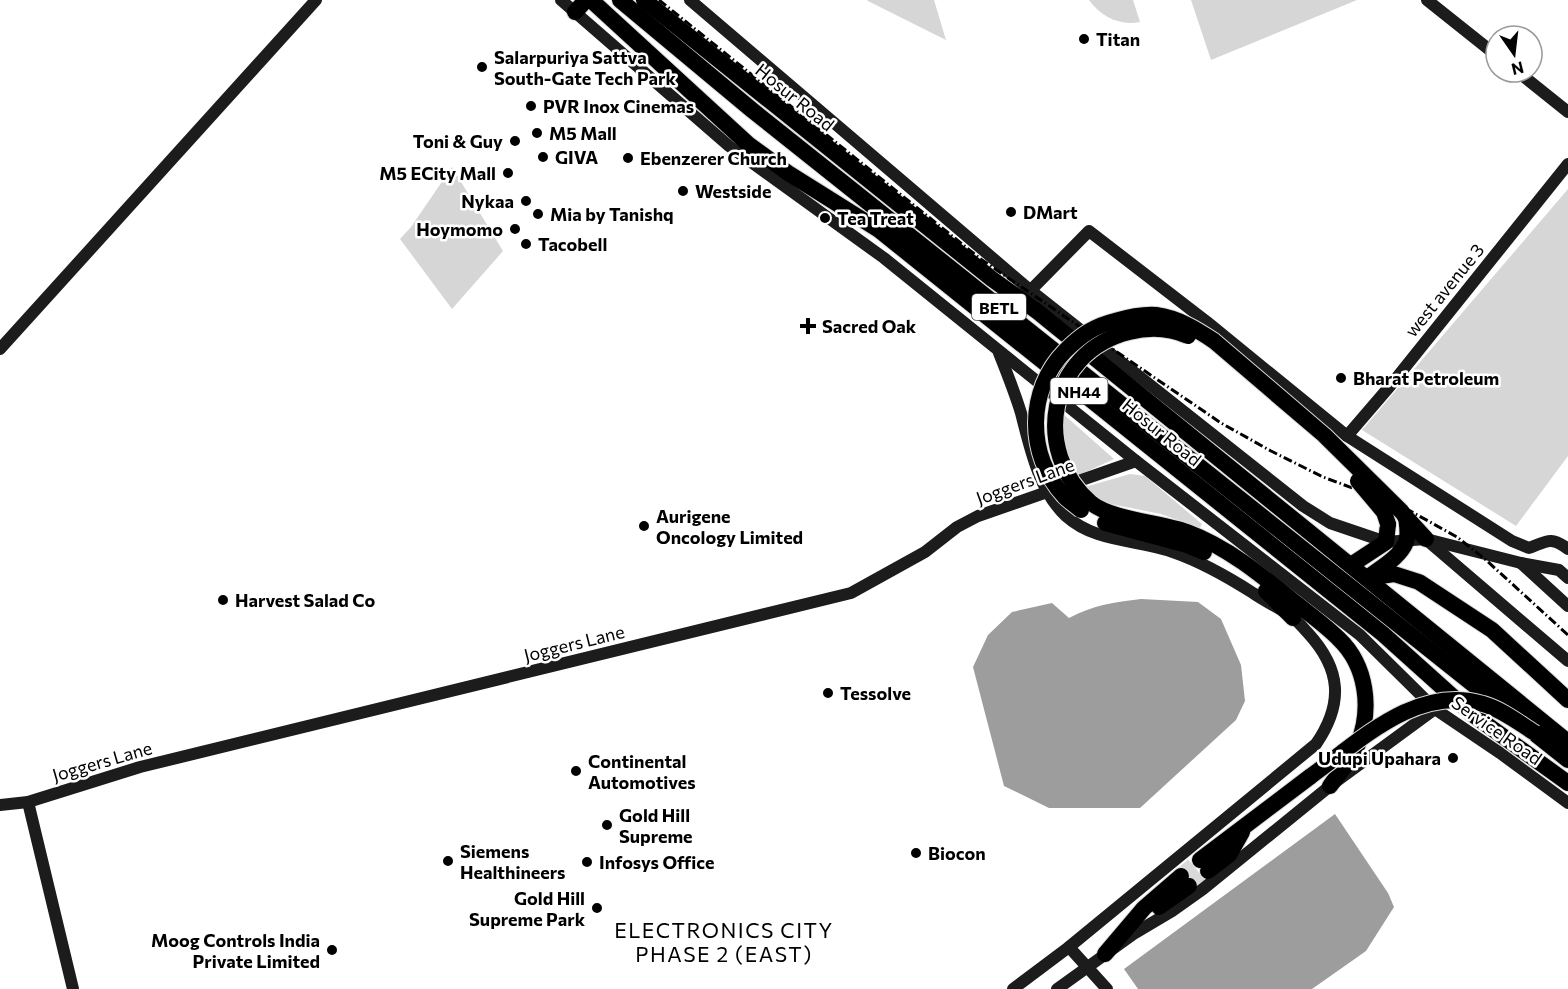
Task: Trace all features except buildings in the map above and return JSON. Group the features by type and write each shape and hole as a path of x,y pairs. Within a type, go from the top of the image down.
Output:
{"highway":[{"name":"Hosur Road","path":"591,0 748,144 788,173 879,230 1383,634 1472,714 1568,783"},
{"name":"BETL","path":"620,0 761,118 1535,734"},
{"name":"Hosur Road","path":"644,0 983,272 1026,295 1568,742"},
{"path":"1293,618 1266,591 1223,560 1187,544 1105,523 1086,507 1064,496 1045,466 1034,422 1038,396 1053,365 1079,337 1096,326 1136,316 1155,315 1176,320 1197,329 1324,435 1426,539"},
{"path":"1330,786 1358,746 1366,714 1366,693 1352,654 1340,639 1263,575 1215,545 1187,532 1158,523 1118,516 1086,507 1060,458 1055,428 1059,397 1072,370 1095,347 1125,333 1158,328 1173,330 1194,338 1220,356 1344,468 1378,504 1387,518 1386,542 1351,565"},
{"path":"1367,578 1395,557 1406,541 1404,515"},
{"path":"1367,578 1394,574 1419,582 1492,630 1568,700"},
{"path":"1204,866 1245,826 1311,776 1395,716 1429,702 1466,700 1484,704 1535,734 1568,760"},
{"path":"1105,954 1119,936 1185,881"}],"street":[{"path":"0,349 315,0"},
{"name":"Service Road","path":"561,0 581,6 729,146 884,258 1136,461 1360,635 1435,709 1568,803"},
{"path":"690,0 1026,295 1304,506 1330,523 1386,542 1426,539 1521,563 1559,570 1568,578"},
{"path":"1427,0 1484,45"},
{"path":"1533,84 1568,112"},
{"name":"west avenue 3","path":"1347,436 1390,386 1568,164"},
{"path":"1026,295 1089,231 1208,322 1347,436 1512,541 1529,548 1551,540 1568,549"},
{"path":"999,352 1014,392 1027,440 1048,492 1065,515 1083,529 1107,537 1171,551 1194,560 1226,575 1293,618 1322,649 1330,664 1335,698 1331,714 1316,744 1070,947 1013,989"},
{"name":"Joggers Lane","path":"0,805 28,802 140,767 851,593 925,552 957,527 978,516 1136,461"},
{"path":"1426,539 1568,661"},
{"path":"1521,563 1568,606"},
{"path":"1057,989 1203,889 1330,786 1435,709"},
{"path":"28,802 73,989"},
{"path":"1070,947 1107,989"}],"shaded area":[{"path":"934,0 946,40 868,1"},
{"path":"1089,0 1133,0 1140,22 1125,23 1112,19 1099,11"},
{"path":"1191,0 1357,0 1211,60"},
{"path":"452,167 503,251 452,309 400,239 411,227"},
{"path":"1568,189 1568,456 1516,526 1362,430"},
{"path":"1062,413 1114,459 1075,477 1065,455"},
{"path":"1130,474 1145,476 1202,524 1200,528 1161,514 1101,502 1085,487"},
{"path":"1141,599 1198,602 1221,619 1241,665 1245,701 1236,720 1140,808 1049,808 1004,786 973,667 988,635 1012,612 1052,603 1069,618 1104,605"},
{"path":"1335,814 1388,893 1394,907 1366,951 1312,989 1138,989 1124,969"}],"tunnel":[{"path":"1181,876 1200,860"},
{"path":"1189,886 1208,871"}],"railway":[{"path":"659,0 982,260 1221,423 1323,477 1403,507 1457,537 1486,560 1568,635"}],"place":[{"name":"Titan","path":"1084,39"},
{"name":"Salarpuriya Sattva South-Gate Tech Park","path":"482,67"},
{"name":"PVR Inox Cinemas","path":"531,106"},
{"name":"M5 Mall","path":"537,133"},
{"name":"Toni & Guy","path":"515,141"},
{"name":"GIVA","path":"543,157"},
{"name":"Ebenzerer Church","path":"628,158"},
{"name":"M5 ECity Mall","path":"508,173"},
{"name":"Westside","path":"683,191"},
{"name":"Nykaa","path":"526,201"},
{"name":"DMart","path":"1011,212"},
{"name":"Mia by Tanishq","path":"538,214"},
{"name":"Tea Treat","path":"825,218"},
{"name":"Hoymomo","path":"515,229"},
{"name":"Tacobell","path":"526,244"},
{"name":"Sacred Oak","path":"808,326"},
{"name":"Bharat Petroleum","path":"1341,378"},
{"name":"Aurigene Oncology Limited","path":"644,526"},
{"name":"Harvest Salad Co","path":"223,600"},
{"name":"Tessolve","path":"828,693"},
{"name":"Udupi Upahara","path":"1453,758"},
{"name":"Continental Automotives","path":"576,771"},
{"name":"Gold Hill Supreme","path":"607,825"},
{"name":"Biocon","path":"916,853"},
{"name":"Siemens Healthineers","path":"448,861"},
{"name":"Infosys Office","path":"587,862"},
{"name":"Gold Hill Supreme Park","path":"597,908"},
{"name":"Moog Controls India Private Limited","path":"332,950"}],"district":[{"name":"ELECTRONICS CITY PHASE 2 (EAST)","path":"724,941"}]}
